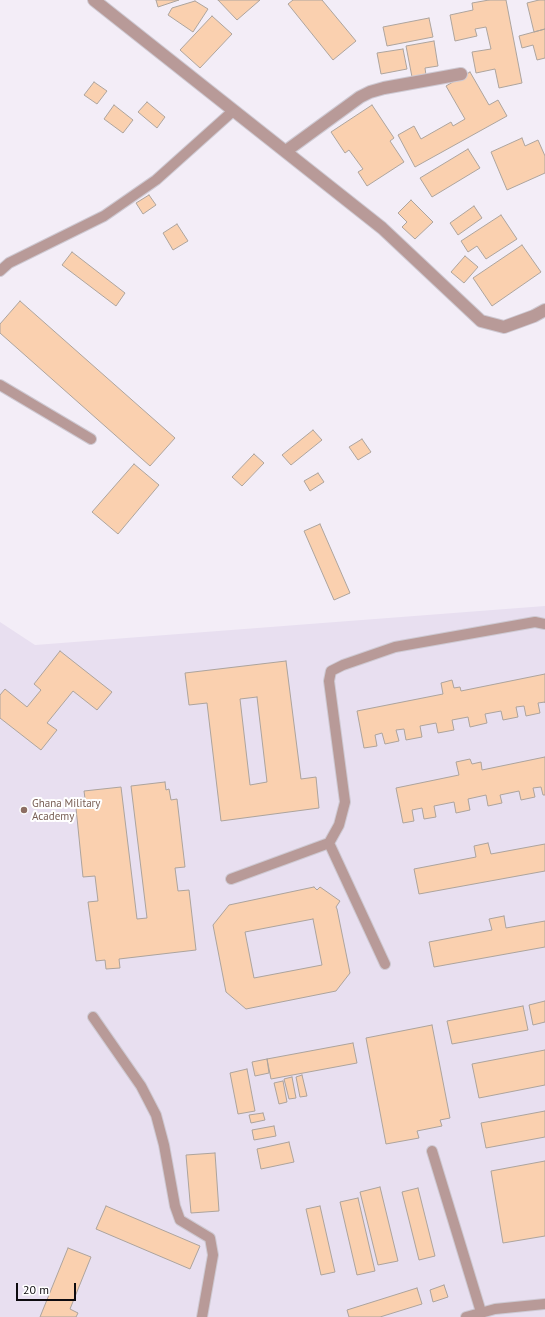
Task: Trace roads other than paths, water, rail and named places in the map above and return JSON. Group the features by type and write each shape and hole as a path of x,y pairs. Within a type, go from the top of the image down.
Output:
{"street":[{"path":"94,0 382,228 481,321 504,327 534,316 545,310"},
{"path":"286,151 360,97 370,92 384,88 461,74"}],"lane":[{"path":"0,271 8,263 104,216 156,180 233,111"},
{"path":"0,385 91,439"},
{"path":"231,879 329,843 339,825 345,802 329,681 331,671 343,665 395,647 535,622 545,624"},
{"path":"329,843 385,964"},
{"path":"93,1018 141,1086 156,1115 164,1145 175,1206 180,1220 210,1238 214,1255 202,1317"},
{"path":"432,1151 473,1315 495,1309 545,1304"}],"place":[{"name":"Ghana Military Academy","path":"24,810"}]}
